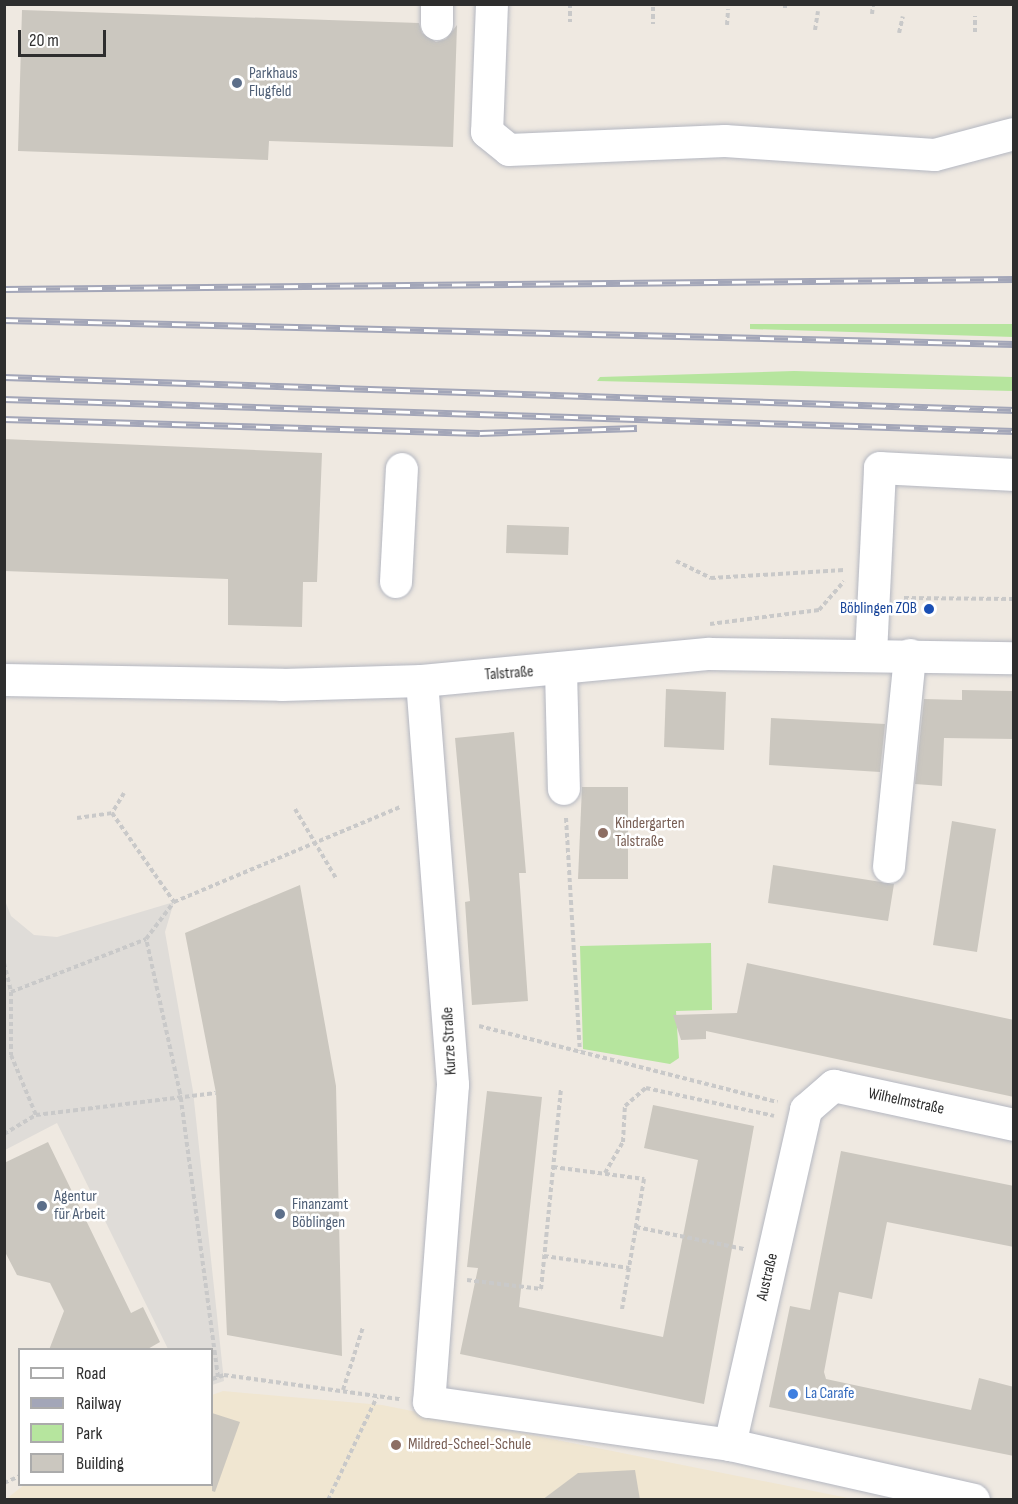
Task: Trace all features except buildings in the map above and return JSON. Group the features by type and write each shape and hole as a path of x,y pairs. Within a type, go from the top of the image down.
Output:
{"street":[{"path":"492,4 488,132 509,150 725,141 935,155 1014,134"},
{"path":"872,654 871,597 880,468 1014,475"},
{"path":"396,582 402,469"},
{"name":"Talstraße","path":"4,680 282,685 422,681 561,670 710,654 872,654 1014,658"},
{"path":"889,867 910,655"},
{"path":"561,670 564,789"},
{"name":"Kurze Straße","path":"422,681 450,1019 453,1084 429,1402"},
{"name":"Wilhelmstraße","path":"805,1116 834,1086 1014,1125"},
{"name":"Austraße","path":"730,1445 805,1116"},
{"path":"429,1402 730,1445 974,1500"}],"path":[{"path":"570,4 570,22"},
{"path":"872,14 873,4"},
{"path":"652,7 653,24"},
{"path":"727,25 728,9"},
{"path":"815,30 818,11"},
{"path":"899,33 903,16"},
{"path":"975,16 975,32"},
{"path":"676,561 711,578 850,573 819,610 710,620 710,654"},
{"path":"871,597 1014,599"},
{"path":"564,789 580,1051"},
{"path":"112,813 124,793"},
{"path":"12,992 146,939 174,902 430,794"},
{"path":"295,809 312,844 337,880"},
{"path":"77,818 112,813"},
{"path":"112,813 174,902"},
{"path":"146,939 180,1093 218,1377"},
{"path":"4,963 12,992 11,1055 36,1115"},
{"path":"450,1019 580,1051 805,1116"},
{"path":"605,1173 623,1142 625,1106 646,1088 805,1116"},
{"path":"438,1276 541,1289 561,1090"},
{"path":"4,1134 36,1115 180,1093 216,1093"},
{"path":"553,1167 644,1179 622,1309"},
{"path":"636,1227 774,1256"},
{"path":"544,1256 629,1268"},
{"path":"343,1390 363,1327"},
{"path":"213,1379 218,1377 343,1390 377,1397 429,1402"},
{"path":"328,1500 377,1397"},
{"path":"4,1483 18,1477"}],"shaded area":[{"path":"4,898 11,916 34,935 57,937 174,902 165,932 193,1091 224,1381 213,1385 213,1348 168,1348 57,1123 5,1150"},
{"name":"Mildred-Scheel-Schule","path":"223,1391 382,1405 853,1499 5,1500 23,1486 213,1486 213,1395"}],"green space":[{"path":"750,324 1013,324 1014,337 750,329"},
{"path":"794,371 1013,377 1013,391 597,381 600,377"},
{"path":"711,943 712,1010 676,1011 679,1058 670,1064 583,1049 580,946"}],"railway":[{"path":"4,289 1014,279"},
{"path":"4,320 1014,344"},
{"path":"4,377 1014,410"},
{"path":"4,399 1014,431"},
{"path":"4,419 480,433 637,428"}],"place":[{"name":"Parkhaus Flugfeld","path":"237,83"},
{"name":"Böblingen ZOB","path":"929,609"},
{"name":"Kindergarten Talstraße","path":"603,833"},
{"name":"Agentur für Arbeit","path":"42,1206"},
{"name":"Finanzamt Böblingen","path":"280,1214"},
{"name":"La Carafe","path":"793,1394"},
{"name":"Mildred-Scheel-Schule","path":"396,1445"}]}
